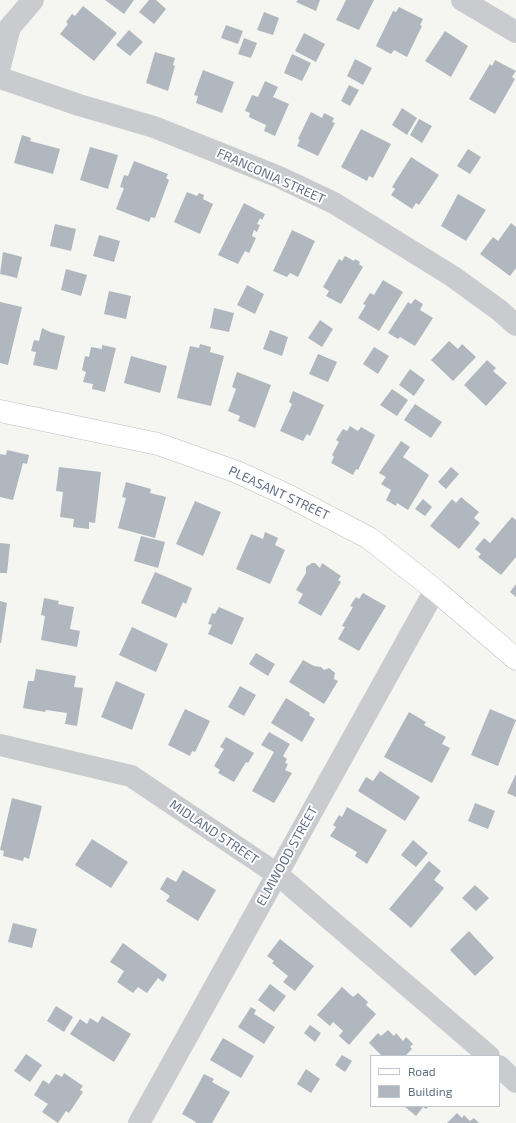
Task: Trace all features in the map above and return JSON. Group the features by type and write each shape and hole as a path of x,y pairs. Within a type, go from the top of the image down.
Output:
{"main road":[{"name":"PLEASANT STREET","path":"0,412 158,444 237,472 349,526 387,551 436,590 516,659"}],"street":[{"path":"0,66 10,27 33,0"},
{"path":"462,0 516,32"},
{"name":"FRANCONIA STREET","path":"0,78 79,105 154,127 265,172 334,203 452,276 499,310 516,325"},
{"name":"ELMWOOD STREET","path":"139,1123 436,590"},
{"name":"MIDLAND STREET","path":"0,745 131,776 277,874 487,1055"},
{"path":"500,1067 516,1082"}],"building":[{"path":"105,0 134,0 124,14"},
{"path":"149,0 156,0 166,9 154,24 139,12"},
{"path":"298,0 320,0 316,11 296,2"},
{"path":"346,0 374,0 359,30 336,20"},
{"path":"83,6 117,33 94,61 60,34 68,24 66,22 72,14 75,16"},
{"path":"399,7 423,19 420,25 422,26 407,57 394,50 391,54 376,46 393,11 396,12"},
{"path":"264,12 279,18 273,35 257,30"},
{"path":"226,25 243,31 238,44 221,38"},
{"path":"129,30 143,42 130,56 116,45"},
{"path":"445,31 468,46 451,77 425,61"},
{"path":"304,33 325,44 316,62 295,51"},
{"path":"244,38 257,43 251,58 238,54"},
{"path":"155,52 175,58 173,65 175,66 168,91 146,83"},
{"path":"292,54 311,63 302,81 284,73"},
{"path":"355,59 372,68 363,85 347,76"},
{"path":"495,60 516,71 512,77 515,79 495,114 469,99 490,64 492,66"},
{"path":"203,70 234,82 222,113 196,103 198,96 194,95"},
{"path":"265,81 278,87 273,97 289,104 275,136 264,131 266,125 249,117 250,113 245,111 252,95 258,97"},
{"path":"349,85 359,90 350,106 341,101"},
{"path":"402,108 417,118 407,135 392,125"},
{"path":"311,112 322,118 324,113 334,118 332,122 335,123 318,156 297,146 300,140 298,139"},
{"path":"419,119 432,126 422,143 410,135"},
{"path":"361,129 391,144 373,178 369,176 367,181 341,167"},
{"path":"22,135 31,138 30,141 60,149 53,174 14,163"},
{"path":"90,147 118,155 108,189 80,180"},
{"path":"468,149 481,157 470,174 457,166"},
{"path":"411,157 439,175 419,205 416,203 412,209 391,195 395,189 392,187"},
{"path":"134,161 168,174 166,178 169,180 155,218 151,217 149,222 116,209 124,188 120,187 124,175 128,176"},
{"path":"187,192 197,196 199,193 204,195 203,199 213,204 200,234 174,222"},
{"path":"458,194 486,210 466,241 441,226"},
{"path":"244,203 265,214 262,220 260,218 257,224 260,225 257,232 254,230 252,236 256,238 249,253 245,251 238,264 218,255"},
{"path":"511,223 516,227 516,268 510,276 480,254 493,237 498,241"},
{"path":"55,224 76,229 71,251 50,246"},
{"path":"292,230 315,241 298,277 290,273 287,277 273,271"},
{"path":"99,235 120,241 114,262 93,256"},
{"path":"3,252 22,257 17,278 0,274"},
{"path":"345,256 354,261 355,259 360,262 359,264 363,267 341,304 326,296 329,291 323,287 339,259 342,261"},
{"path":"66,269 87,275 81,296 61,290"},
{"path":"383,280 403,292 379,331 358,318 366,305 363,304 370,293 374,295"},
{"path":"247,285 264,294 255,314 237,305"},
{"path":"109,291 131,296 126,319 104,314"},
{"path":"415,299 423,304 420,310 433,318 415,346 400,337 398,339 388,333 408,302 411,304"},
{"path":"0,302 22,307 8,365 0,363"},
{"path":"214,308 234,313 229,332 210,328"},
{"path":"320,320 333,329 322,347 308,338"},
{"path":"42,328 65,336 57,370 33,365 36,352 31,351 34,340 39,341"},
{"path":"270,330 288,337 282,356 263,349"},
{"path":"449,341 458,349 462,344 476,357 453,381 431,360"},
{"path":"200,344 211,347 210,352 224,356 211,406 177,398 190,346 199,348"},
{"path":"102,345 116,348 105,392 92,389 93,384 83,382 86,372 82,370 85,356 89,357 91,347 102,349"},
{"path":"374,347 389,356 378,374 363,364"},
{"path":"318,354 337,362 328,382 309,374"},
{"path":"131,356 167,366 160,393 124,383"},
{"path":"487,360 496,368 493,371 507,383 486,406 464,385"},
{"path":"410,369 425,380 414,396 399,385"},
{"path":"237,372 271,385 255,428 238,421 240,416 228,411 236,389 232,387"},
{"path":"392,389 408,400 397,416 380,405"},
{"path":"293,391 324,405 310,436 307,434 303,441 280,431 292,404 289,402"},
{"path":"415,404 442,422 431,438 404,420"},
{"path":"350,426 358,431 361,427 375,435 358,470 356,469 353,475 331,463 334,457 332,455 339,442 336,440 343,429 347,431"},
{"path":"401,441 410,447 403,457 429,475 408,510 397,503 396,506 386,500 391,490 381,484 386,477 379,473"},
{"path":"7,450 29,455 27,464 23,463 13,500 0,497 0,454 6,455"},
{"path":"59,467 101,472 95,523 89,522 89,529 73,527 74,519 60,517 63,492 56,491"},
{"path":"451,467 459,474 446,489 438,482"},
{"path":"126,482 151,489 150,493 166,497 155,538 118,528 126,498 122,497"},
{"path":"461,497 479,512 474,518 480,523 459,549 430,526 452,499 456,503"},
{"path":"423,499 432,507 425,516 415,509"},
{"path":"195,501 221,512 203,556 176,544"},
{"path":"512,517 516,520 516,557 501,575 478,557 481,554 475,549 484,538 490,543"},
{"path":"265,532 278,538 275,545 285,550 270,584 236,569 251,534 263,539"},
{"path":"141,536 165,542 158,568 134,561"},
{"path":"0,543 10,544 7,573 0,573"},
{"path":"312,563 315,563 320,568 322,563 341,576 338,580 341,582 321,616 298,603 303,594 296,590 306,573 306,567"},
{"path":"155,572 192,588 186,604 183,602 176,618 141,603"},
{"path":"516,584 516,597 510,592"},
{"path":"363,593 386,606 359,651 338,639 345,627 342,626 353,607 350,606 356,597 359,599"},
{"path":"44,598 59,601 58,604 74,607 70,629 80,631 77,647 41,640 45,616 41,615"},
{"path":"0,601 7,603 1,643 0,643"},
{"path":"219,607 244,618 232,645 208,634 212,625 208,624 212,613 215,614"},
{"path":"132,627 168,644 156,672 119,655"},
{"path":"256,653 275,664 268,676 249,664"},
{"path":"303,660 314,666 321,667 324,670 329,668 335,673 334,679 338,681 324,704 289,682"},
{"path":"36,669 76,676 74,687 83,688 77,726 65,724 67,713 46,710 45,712 23,708 28,681 34,681"},
{"path":"116,681 145,694 132,730 101,717"},
{"path":"240,686 256,695 244,716 228,707"},
{"path":"286,698 310,713 309,715 315,719 302,742 271,723"},
{"path":"185,709 210,721 195,752 192,751 190,756 168,745"},
{"path":"490,709 516,720 498,766 471,755"},
{"path":"409,712 426,722 424,725 446,737 442,744 450,748 432,783 384,757"},
{"path":"269,732 290,744 283,756 287,759 285,763 288,764 285,770 292,773 274,803 252,791 274,752 261,745"},
{"path":"226,737 254,753 248,763 246,762 234,782 218,773 220,770 214,766 224,749 220,747"},
{"path":"380,771 420,797 405,821 358,791 366,777 373,781"},
{"path":"516,774 516,797 507,793"},
{"path":"12,798 42,806 29,859 24,857 23,861 3,856 4,851 0,850"},
{"path":"475,803 495,811 488,829 468,821"},
{"path":"347,807 387,830 367,864 355,856 357,852 330,836 336,827 333,825 339,815 342,817"},
{"path":"92,839 128,862 111,888 75,865"},
{"path":"413,840 428,853 416,867 401,855"},
{"path":"429,861 441,871 434,880 444,888 411,928 389,909"},
{"path":"183,870 216,890 198,921 166,901 170,896 160,889 167,877 176,882"},
{"path":"475,885 489,898 476,911 462,898"},
{"path":"13,923 37,929 32,948 8,942"},
{"path":"469,931 494,958 475,976 450,950"},
{"path":"280,939 314,966 295,991 283,982 288,976 272,963 274,961 267,956"},
{"path":"123,943 167,975 163,982 158,978 147,993 138,987 133,993 117,982 124,971 110,962"},
{"path":"270,984 286,996 274,1012 258,1000"},
{"path":"342,987 353,997 358,993 368,1002 366,1005 376,1014 349,1045 339,1036 343,1031 333,1022 330,1026 317,1015"},
{"path":"56,1006 73,1017 64,1032 47,1021"},
{"path":"251,1007 256,1010 254,1014 275,1027 264,1044 238,1027"},
{"path":"102,1016 131,1034 114,1062 70,1034 80,1019 87,1024 90,1018 98,1023"},
{"path":"310,1025 321,1033 315,1042 304,1033"},
{"path":"388,1030 394,1036 396,1033 403,1041 406,1037 413,1044 410,1047 412,1049 406,1055 381,1055 369,1043 378,1033 381,1036"},
{"path":"223,1038 254,1056 241,1078 210,1060"},
{"path":"26,1054 42,1065 30,1082 14,1071"},
{"path":"342,1055 352,1061 345,1072 335,1065"},
{"path":"306,1069 320,1079 311,1093 297,1084"},
{"path":"64,1073 83,1086 80,1090 83,1092 69,1113 66,1111 58,1123 42,1112 48,1104 34,1095 43,1080 49,1084 56,1074 62,1077"},
{"path":"204,1074 214,1079 212,1082 230,1092 212,1123 195,1123 196,1122 182,1114"},
{"path":"405,1107 423,1107 416,1116"},
{"path":"457,1113 462,1118 464,1115 470,1121 474,1118 479,1123 447,1123"}]}
